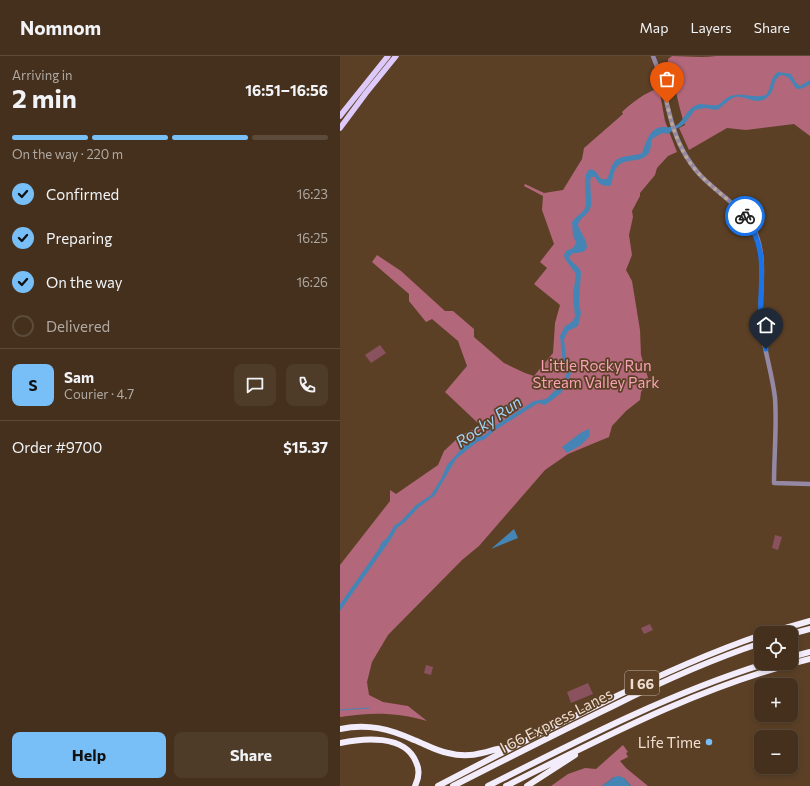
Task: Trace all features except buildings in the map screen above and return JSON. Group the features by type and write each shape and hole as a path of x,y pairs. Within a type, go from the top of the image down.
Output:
{"highway":[{"path":"792,626 810,621"},
{"path":"798,632 810,629"},
{"name":"I 66","path":"438,786 510,748 670,671 724,648 754,637"},
{"name":"I 66 Express Lanes","path":"453,786 562,730 663,682 718,658 754,645"},
{"path":"798,655 810,652"},
{"name":"I 66","path":"506,786 600,739 720,686 810,659"},
{"name":"I 66 Express Lanes","path":"488,786 558,751 667,700 708,683 754,667"},
{"path":"340,729 359,726 382,728 448,753 456,754 480,754 499,748 510,748"},
{"path":"527,786 600,739"},
{"path":"340,743 353,740 377,740 403,746 413,756 417,764 418,775 415,786"}],"main road":[{"path":"340,116 388,56"},
{"path":"340,128 366,92 396,56"}],"street":[{"path":"653,56 663,83 671,123 686,156 698,173 745,216 751,225 759,244 762,258 761,319 775,399 774,483 810,484"}],"shaded area":[{"path":"380,345 386,353 371,363 365,355"},
{"path":"775,535 782,537 778,550 772,548"},
{"path":"650,624 653,630 644,634 641,628"},
{"path":"426,665 433,667 431,675 424,673"},
{"path":"588,683 593,694 571,703 567,692"}],"green space":[{"path":"672,56 810,56 810,136 794,124 746,130 727,128 689,150 679,128 685,125 668,62 668,59"},
{"name":"Little Rocky Run Stream Valley Park","path":"659,88 665,121 677,152 668,156 657,168 655,175 640,193 640,196 632,211 633,217 629,235 632,255 626,270 632,281 640,330 641,355 649,381 641,392 640,400 626,411 612,426 609,437 568,454 545,470 479,546 462,560 388,635 372,662 367,682 369,695 383,702 408,706 427,721 395,714 362,714 340,717 340,565 390,501 390,490 396,494 438,465 444,451 461,435 481,426 445,392 467,366 458,341 432,319 426,322 409,301 409,294 372,262 377,255 401,271 445,311 453,311 474,329 474,337 504,363 534,376 553,353 555,323 560,305 534,284 547,268 540,262 554,244 542,210 543,196 524,186 525,184 544,193 563,190 582,159 584,148 623,114 622,112 631,104 643,95"},
{"path":"623,745 628,752 626,753 628,757 620,761 626,768 648,786 631,786 624,778 614,777 602,786 551,786 568,774 585,768 596,769"}],"water":[{"name":"Rocky Run","path":"778,72 791,74 796,83 800,86 810,80 810,84 799,89 794,86 787,77 782,75 776,79 769,96 761,101 743,97 735,97 717,110 705,108 695,110 681,126 668,134 662,133 652,139 650,150 645,157 620,164 615,171 611,185 602,185 595,177 591,177 591,206 578,225 587,247 585,250 573,253 569,257 581,272 579,303 581,313 578,326 568,331 564,339 566,358 571,373 567,383 561,393 548,403 545,405 538,403 494,431 485,439 477,442 456,459 435,495 418,508 397,528 391,539 340,611 340,604 394,526 401,521 416,505 431,495 441,479 447,465 465,445 471,442 474,438 485,435 493,427 534,401 546,399 564,382 567,372 562,356 560,336 565,326 572,322 575,317 573,295 576,274 565,259 564,255 566,251 573,248 576,243 573,235 572,222 583,211 586,205 585,184 587,172 590,170 595,171 601,179 607,179 615,161 622,157 642,153 651,133 654,130 662,127 677,125 692,107 696,105 718,105 728,97 735,95 766,95 773,77"},
{"path":"589,429 590,436 581,445 567,453 562,447 578,434"},
{"path":"514,529 518,538 491,549"},
{"path":"619,776 624,778 631,786 602,786 614,777"}],"waterway":[{"path":"340,710 369,708"}],"way so far":[{"path":"667,103 671,123 686,156 702,177 745,216"}],"place":[{"name":"Life Time","path":"709,742"}],"route":[{"path":"745,216 756,234 762,258 761,319 766,349"}]}
